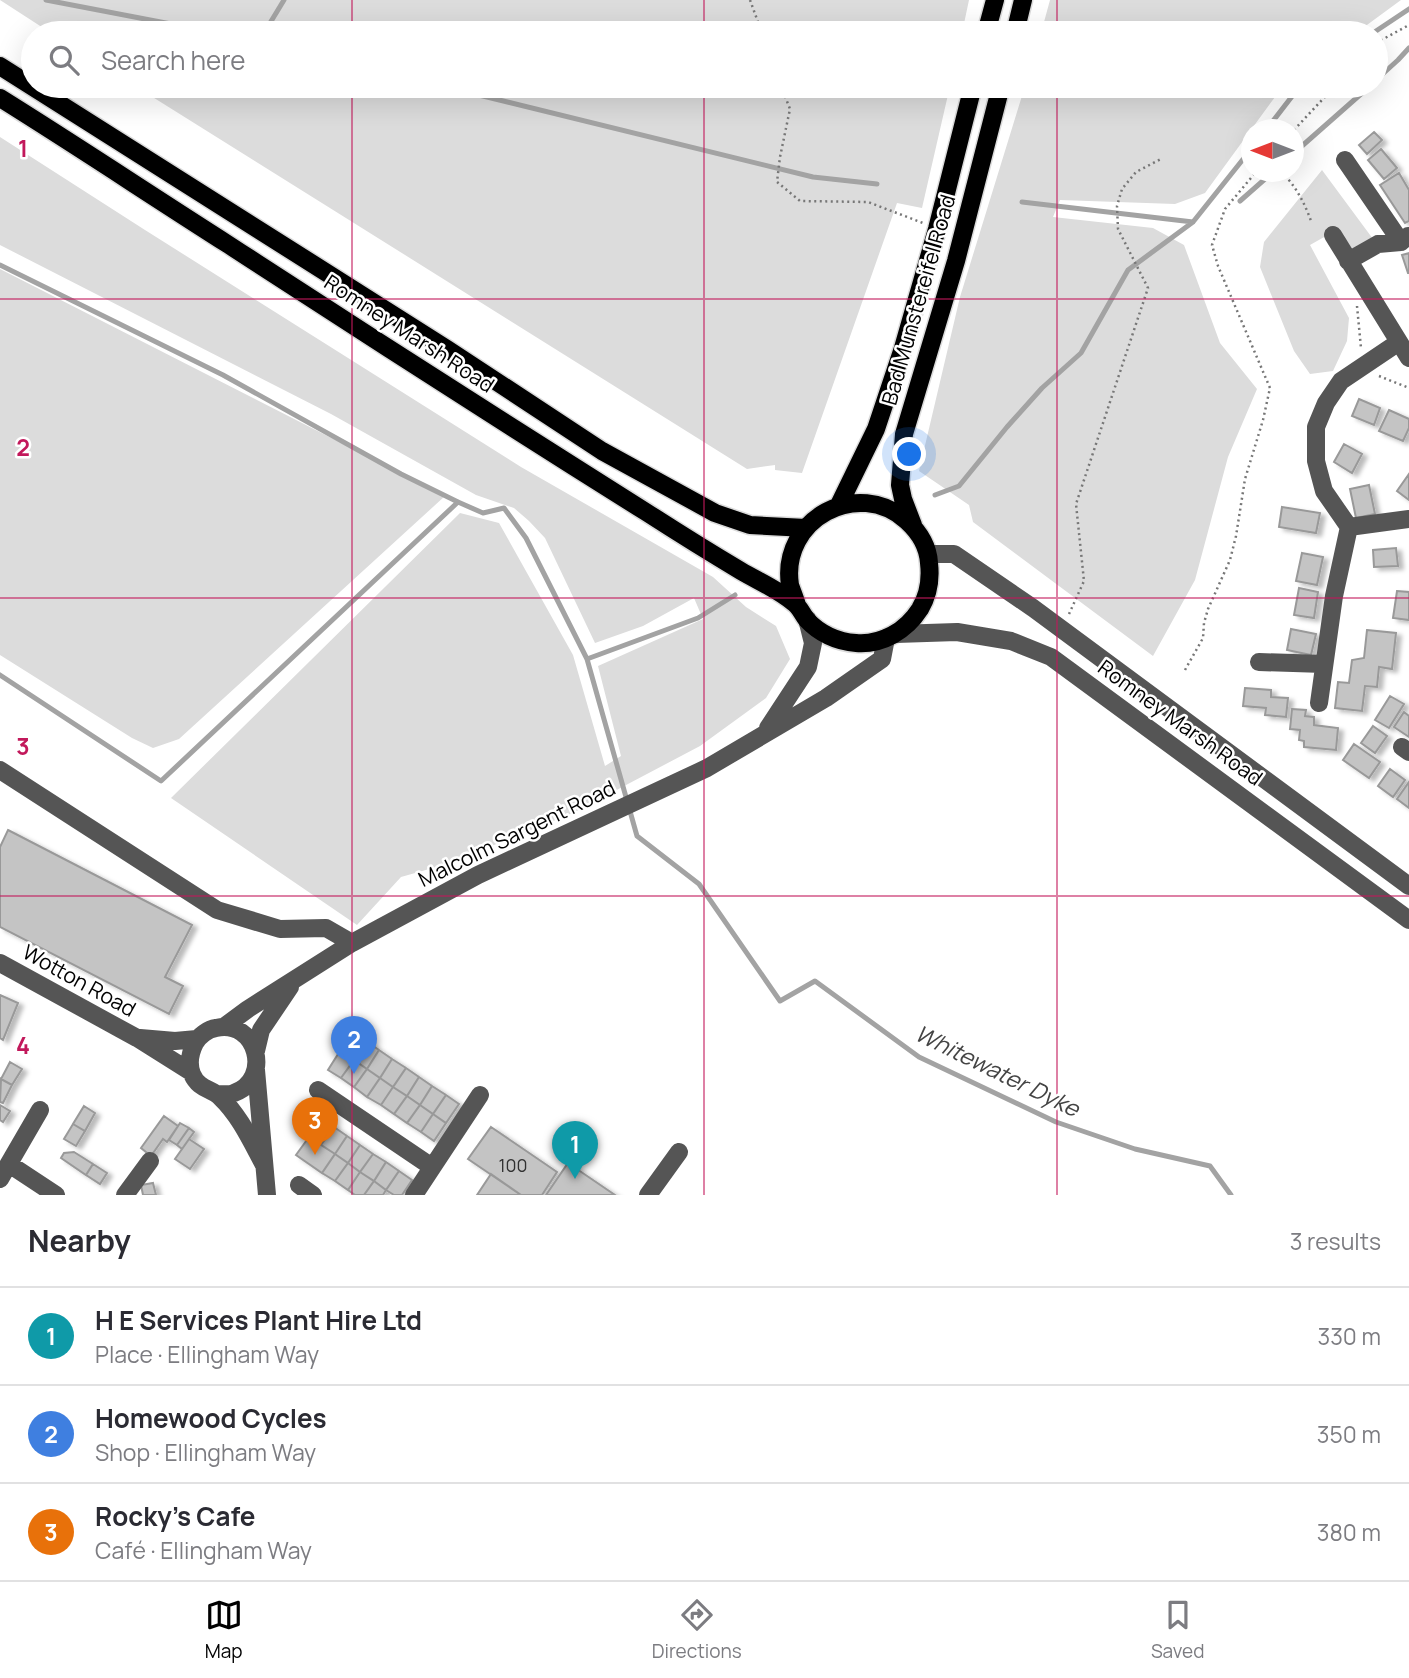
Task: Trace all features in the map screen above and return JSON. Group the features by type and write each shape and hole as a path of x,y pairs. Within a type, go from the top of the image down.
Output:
{"main road":[{"path":"989,21 995,0"},
{"path":"1018,21 1023,0"},
{"name":"Romney Marsh Road","path":"0,66 21,79"},
{"name":"Romney Marsh Road","path":"0,98 802,612"},
{"name":"Romney Marsh Road","path":"51,98 447,349 602,452 716,513 750,525 806,528"},
{"name":"Bad Munstereifel Road","path":"839,505 876,429 903,348 970,98"},
{"name":"Bad Munstereifel Road","path":"914,527 900,485 904,434 956,261 998,98"},
{"path":"859,502 880,505 898,513 914,527 929,554 931,577 926,600 914,619 878,642 858,644 839,641 821,632 802,612 790,585 790,565 795,545 806,528 821,514 839,505 859,502"}],"street":[{"path":"1345,160 1405,239 1378,244 1348,261"},
{"path":"1333,235 1409,358"},
{"path":"1319,703 1334,596 1349,527 1324,491 1317,461 1316,427 1326,403 1341,381 1399,342"},
{"path":"1349,527 1409,519"},
{"name":"Romney Marsh Road","path":"929,554 954,554 1062,629 1409,886"},
{"name":"Malcolm Sargent Road","path":"764,734 808,667 813,643 802,612"},
{"name":"Romney Marsh Road","path":"891,636 957,632 1011,641 1051,657 1409,920"},
{"name":"Malcolm Sargent Road","path":"225,1026 352,943 478,875 707,768 826,698 882,659 891,636"},
{"path":"1259,662 1324,664"},
{"path":"0,770 217,910 280,929 326,928 352,943"},
{"name":"Wotton Road","path":"0,963 136,1038 191,1072 197,1082 218,1094 240,1120 264,1165"},
{"name":"Malcolm Sargent Road","path":"256,1051 261,1030 294,981"},
{"path":"225,1026 242,1032 256,1051"},
{"name":"Wotton Road","path":"136,1038 175,1041 197,1038 212,1028 225,1026"},
{"path":"191,1072 190,1053 197,1038"},
{"name":"Wotton Road","path":"256,1051 267,1195"},
{"path":"218,1094 233,1093 247,1085 256,1070"},
{"path":"318,1090 432,1167"},
{"path":"414,1195 480,1095"},
{"path":"40,1110 4,1172 56,1195"},
{"path":"648,1195 678,1152"},
{"path":"125,1195 150,1161"}],"path":[{"path":"750,0 758,21"},
{"path":"1388,36 1409,25"},
{"path":"786,98 790,109 777,182 800,201 868,202 937,229"},
{"path":"1304,119 1324,98"},
{"path":"1062,629 1084,581 1076,504 1149,288 1118,229 1116,206 1122,189 1136,173 1161,159"},
{"path":"1185,670 1203,638 1208,609 1230,560 1245,479 1270,388 1218,266 1212,245 1225,209 1248,182"},
{"path":"1290,182 1305,205 1311,221"},
{"path":"1356,303 1362,358 1375,374 1409,388"}],"shaded area":[{"path":"0,0 969,0 965,21 32,21"},
{"path":"1050,0 1401,0 1372,21 1044,21"},
{"path":"154,98 947,98 922,208 897,203 802,473 775,470 775,465 747,469"},
{"path":"1021,98 1274,98 1259,119 1241,119 1241,144 1205,193 1175,204 1060,200 1053,217 1153,228 1184,245 1220,343 1257,389 1228,457 1195,580 1153,656 973,522 969,505 919,471 960,297"},
{"path":"0,137 521,467 713,577 746,607 776,626 790,659 766,698 700,746 573,813 447,864 401,877 357,925 171,798 460,513 499,523 573,655 605,766 621,756 598,666 703,619 694,598 643,626 595,643 545,538 514,508 476,495 331,414 0,245"},
{"path":"1322,170 1373,239 1356,250 1347,247 1333,232 1310,245 1349,318 1347,341 1333,371 1310,374 1294,351 1260,267 1264,242"},
{"path":"0,269 445,496 179,739 153,748 132,738 0,655"}],"building":[{"path":"1374,132 1382,140 1367,154 1359,145"},
{"path":"1381,149 1397,168 1384,179 1368,160"},
{"path":"1399,173 1409,190 1409,221 1405,223 1380,185"},
{"path":"1409,253 1409,273 1408,273 1402,255"},
{"path":"1359,399 1380,408 1374,425 1352,416"},
{"path":"1389,410 1409,419 1409,428 1403,441 1379,431"},
{"path":"1344,444 1362,454 1352,473 1334,462"},
{"path":"1409,474 1409,500 1397,491"},
{"path":"1369,485 1375,514 1356,518 1350,489"},
{"path":"1282,507 1320,513 1316,533 1279,527"},
{"path":"1396,548 1398,566 1374,567 1373,550"},
{"path":"1302,553 1323,557 1317,585 1296,581"},
{"path":"1299,588 1318,592 1314,618 1294,615"},
{"path":"1397,591 1409,592 1409,620 1393,618"},
{"path":"1291,629 1316,634 1311,655 1287,650"},
{"path":"1367,630 1396,633 1392,669 1379,667 1377,687 1365,686 1362,711 1335,708 1338,682 1349,683 1352,660 1364,658"},
{"path":"1245,688 1271,690 1271,697 1288,698 1286,717 1265,715 1266,708 1243,706"},
{"path":"1390,696 1404,704 1389,728 1375,720"},
{"path":"1292,709 1306,710 1305,716 1314,717 1314,725 1338,728 1336,750 1304,747 1304,741 1299,740 1300,730 1290,729"},
{"path":"1404,712 1409,716 1409,737 1394,727"},
{"path":"1373,726 1387,736 1375,753 1361,743"},
{"path":"1354,744 1380,762 1369,778 1343,760"},
{"path":"1390,769 1405,780 1393,797 1378,786"},
{"path":"1409,782 1409,808 1397,799"},
{"path":"8,830 192,925 165,977 183,986 169,1014 0,927 0,847"},
{"path":"0,995 18,1003 3,1040 0,1038"},
{"path":"352,1032 366,1041 354,1060 340,1051"},
{"path":"366,1041 379,1050 367,1069 354,1060"},
{"path":"379,1050 392,1059 380,1078 367,1069"},
{"path":"340,1051 354,1060 341,1078 328,1070"},
{"path":"392,1059 406,1068 393,1087 380,1078"},
{"path":"354,1060 367,1069 354,1087 341,1078"},
{"path":"10,1062 22,1069 12,1085 1,1079"},
{"path":"406,1068 419,1077 407,1096 393,1087"},
{"path":"367,1069 380,1078 367,1097 354,1087"},
{"path":"419,1077 432,1086 420,1105 407,1096"},
{"path":"380,1078 393,1087 381,1105 367,1097"},
{"path":"1,1079 12,1085 3,1103 0,1102"},
{"path":"432,1086 446,1095 433,1114 420,1105"},
{"path":"393,1087 407,1096 394,1114 381,1105"},
{"path":"446,1095 459,1104 446,1123 433,1114"},
{"path":"407,1096 420,1105 407,1123 394,1114"},
{"path":"0,1105 10,1111 3,1122 0,1120"},
{"path":"420,1105 433,1114 421,1132 407,1123"},
{"path":"84,1106 95,1113 85,1131 73,1124"},
{"path":"433,1114 446,1123 434,1141 421,1132"},
{"path":"164,1116 178,1126 167,1142 163,1139 151,1156 141,1148"},
{"path":"321,1118 334,1127 321,1145 309,1137"},
{"path":"180,1123 189,1128 177,1145 169,1140"},
{"path":"73,1124 85,1131 76,1146 64,1139"},
{"path":"334,1127 347,1136 335,1154 321,1145"},
{"path":"491,1127 557,1172 542,1195 521,1195 468,1159"},
{"path":"189,1128 194,1132 182,1149 177,1145"},
{"path":"347,1136 360,1145 348,1163 335,1154"},
{"path":"309,1137 335,1154 322,1173 296,1155"},
{"path":"189,1139 204,1149 190,1169 175,1159"},
{"path":"360,1145 373,1154 360,1172 348,1163"},
{"path":"74,1152 93,1164 86,1175 61,1158 64,1153"},
{"path":"335,1154 348,1163 335,1181 322,1173"},
{"path":"373,1154 386,1162 374,1181 360,1172"},
{"path":"386,1162 399,1171 386,1190 374,1181"},
{"path":"348,1163 360,1172 348,1190 335,1181"},
{"path":"568,1163 615,1195 546,1195"},
{"path":"93,1164 107,1173 100,1184 86,1175"},
{"path":"399,1171 412,1180 402,1195 394,1195 386,1190"},
{"path":"360,1172 374,1181 364,1195 355,1195 348,1190"},
{"path":"491,1174 521,1195 477,1195"},
{"path":"374,1181 386,1190 383,1195 364,1195"},
{"path":"153,1183 156,1195 143,1195 141,1185"}],"waterway":[{"path":"46,0 155,21"},
{"path":"271,21 284,0"},
{"path":"1388,23 1409,9"},
{"path":"1388,69 1409,48"},
{"path":"491,98 813,177 877,184"},
{"path":"1274,119 1291,98"},
{"path":"1304,144 1356,98"},
{"path":"935,495 959,486 1042,388 1081,353 1128,270 1193,222 1241,162"},
{"path":"1240,201 1262,182"},
{"path":"1022,202 1193,222"},
{"name":"Whitewater Dyke","path":"0,265 223,375 401,474 458,502 483,513 504,508 526,538 587,659 637,836 699,884 780,1001 815,981 919,1057 1056,1122 1135,1149 1210,1166 1231,1195"},
{"path":"0,675 161,781 458,502"},
{"path":"587,659 698,618 735,595"}],"place":[{"name":"Homewood Cycles","path":"354,1074"},
{"name":"Rocky's Cafe","path":"315,1155"},
{"name":"H E Services Plant Hire Ltd","path":"575,1179"}]}
